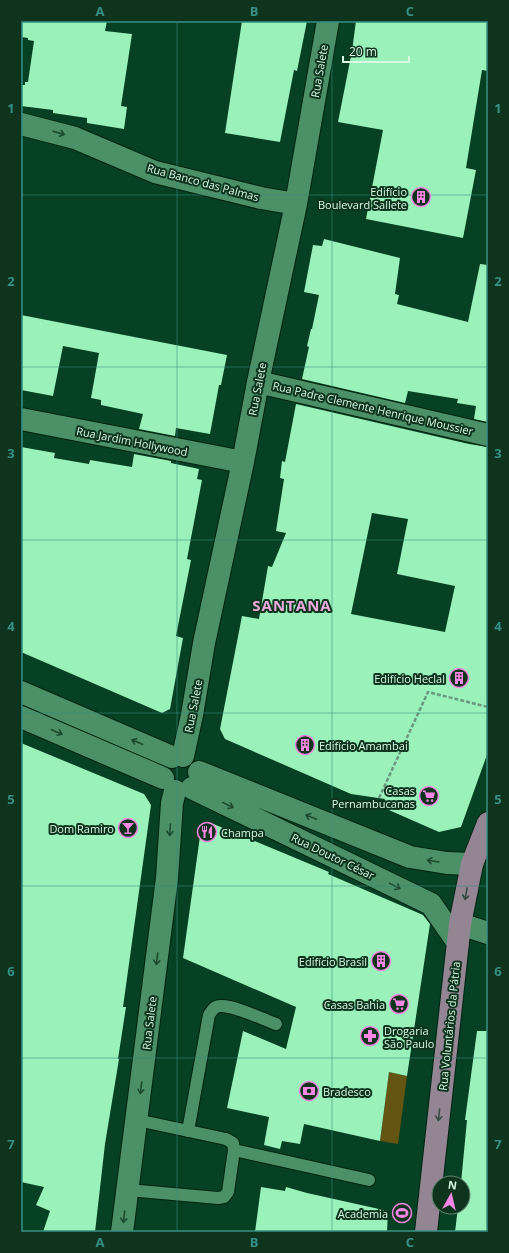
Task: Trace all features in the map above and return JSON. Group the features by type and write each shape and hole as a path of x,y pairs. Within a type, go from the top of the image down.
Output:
{"main road":[{"name":"Rua Voluntários da Pátria","path":"426,1232 459,933 472,864 488,823"}],"street":[{"name":"Rua Salete","path":"122,1232 166,886 172,803 182,782 162,773 166,762 178,756 192,715 204,643 296,204 328,21"},
{"name":"Rua Banco das Palmas","path":"21,124 75,138 155,172 253,196 296,204"},
{"name":"Rua Padre Clemente Henrique Moussier","path":"258,382 488,435"},
{"name":"Rua Jardim Hollywood","path":"21,419 243,462"},
{"path":"21,692 178,756 189,757 194,760 197,766 182,782"},
{"name":"Rua Doutor César","path":"21,717 182,782 410,857 447,863 472,864"},
{"name":"Rua Doutor César","path":"182,782 432,904 459,933"},
{"path":"459,933 488,933"}],"lane":[{"path":"188,1131 209,1015 212,1009 219,1006 230,1006 276,1024"},
{"path":"128,1190 218,1198 224,1197 228,1192 234,1150 233,1143 226,1139 137,1120"},
{"path":"234,1150 369,1180"}],"path":[{"path":"379,798 428,692 488,707"}],"shaded area":[{"path":"389,1072 407,1076 398,1144 380,1141"}],"building":[{"path":"21,21 107,21 105,31 132,34 121,106 127,107 124,129 87,123 87,118 53,113 53,110 21,106 21,85 25,85 25,82 28,82 34,41 21,37"},
{"path":"242,21 307,21 297,71 294,70 280,142 225,133"},
{"path":"356,21 488,21 488,71 482,70 466,168 476,170 463,238 366,219 383,130 338,122 352,51"},
{"path":"324,239 400,258 395,294 399,295 397,304 468,322 480,264 488,265 488,422 474,419 476,406 457,403 458,399 408,391 405,403 302,379 309,347 307,346 319,295 304,292 313,245 322,246"},
{"path":"21,315 227,355 221,385 219,385 210,434 176,428 175,436 139,429 143,414 101,405 101,400 91,398 99,353 63,346 53,396 21,390"},
{"path":"296,404 469,444 488,447 488,752 461,827 439,832 382,807 385,799 351,794 225,739 220,729 242,616 259,619 268,566 272,567 286,533 276,531 284,479 280,478 282,461 285,462","holes":["372,513 408,519 397,574 455,586 445,632 351,614"]},
{"path":"21,447 55,453 54,458 89,464 90,460 132,467 134,454 171,461 171,463 199,469 197,479 202,480 187,559 191,560 176,636 183,638 170,709 162,713 21,652"},
{"path":"21,743 144,794 151,805 123,1007 126,1007 119,1059 105,1144 95,1232 43,1232 50,1211 36,1205 44,1187 21,1182"},
{"path":"211,823 329,872 328,874 423,915 430,924 407,1076 389,1072 380,1141 304,1124 300,1144 282,1141 280,1149 264,1145 269,1117 227,1108 243,1031 286,1049 296,1007 183,958 201,829"},
{"path":"477,1031 488,1031 488,1232 455,1232 457,1215 471,1215 471,1175 462,1175 467,1120 465,1120"},
{"path":"261,1187 285,1191 286,1187 388,1211 387,1232 255,1232"}],"place":[{"name":"Edifício Boulevard Sallete","path":"421,197"},
{"name":"Edifício Heclal","path":"459,678"},
{"name":"Edifício Amambai","path":"305,745"},
{"name":"Casas Pernambucanas","path":"429,796"},
{"name":"Dom Ramiro","path":"128,828"},
{"name":"Champa","path":"207,832"},
{"name":"Edifício Brasil","path":"381,961"},
{"name":"Casas Bahia","path":"399,1004"},
{"name":"Drogaria São Paulo","path":"370,1036"},
{"name":"Bradesco","path":"309,1091"},
{"name":"Academia","path":"402,1213"}],"district":[{"name":"SANTANA","path":"292,605"}]}
